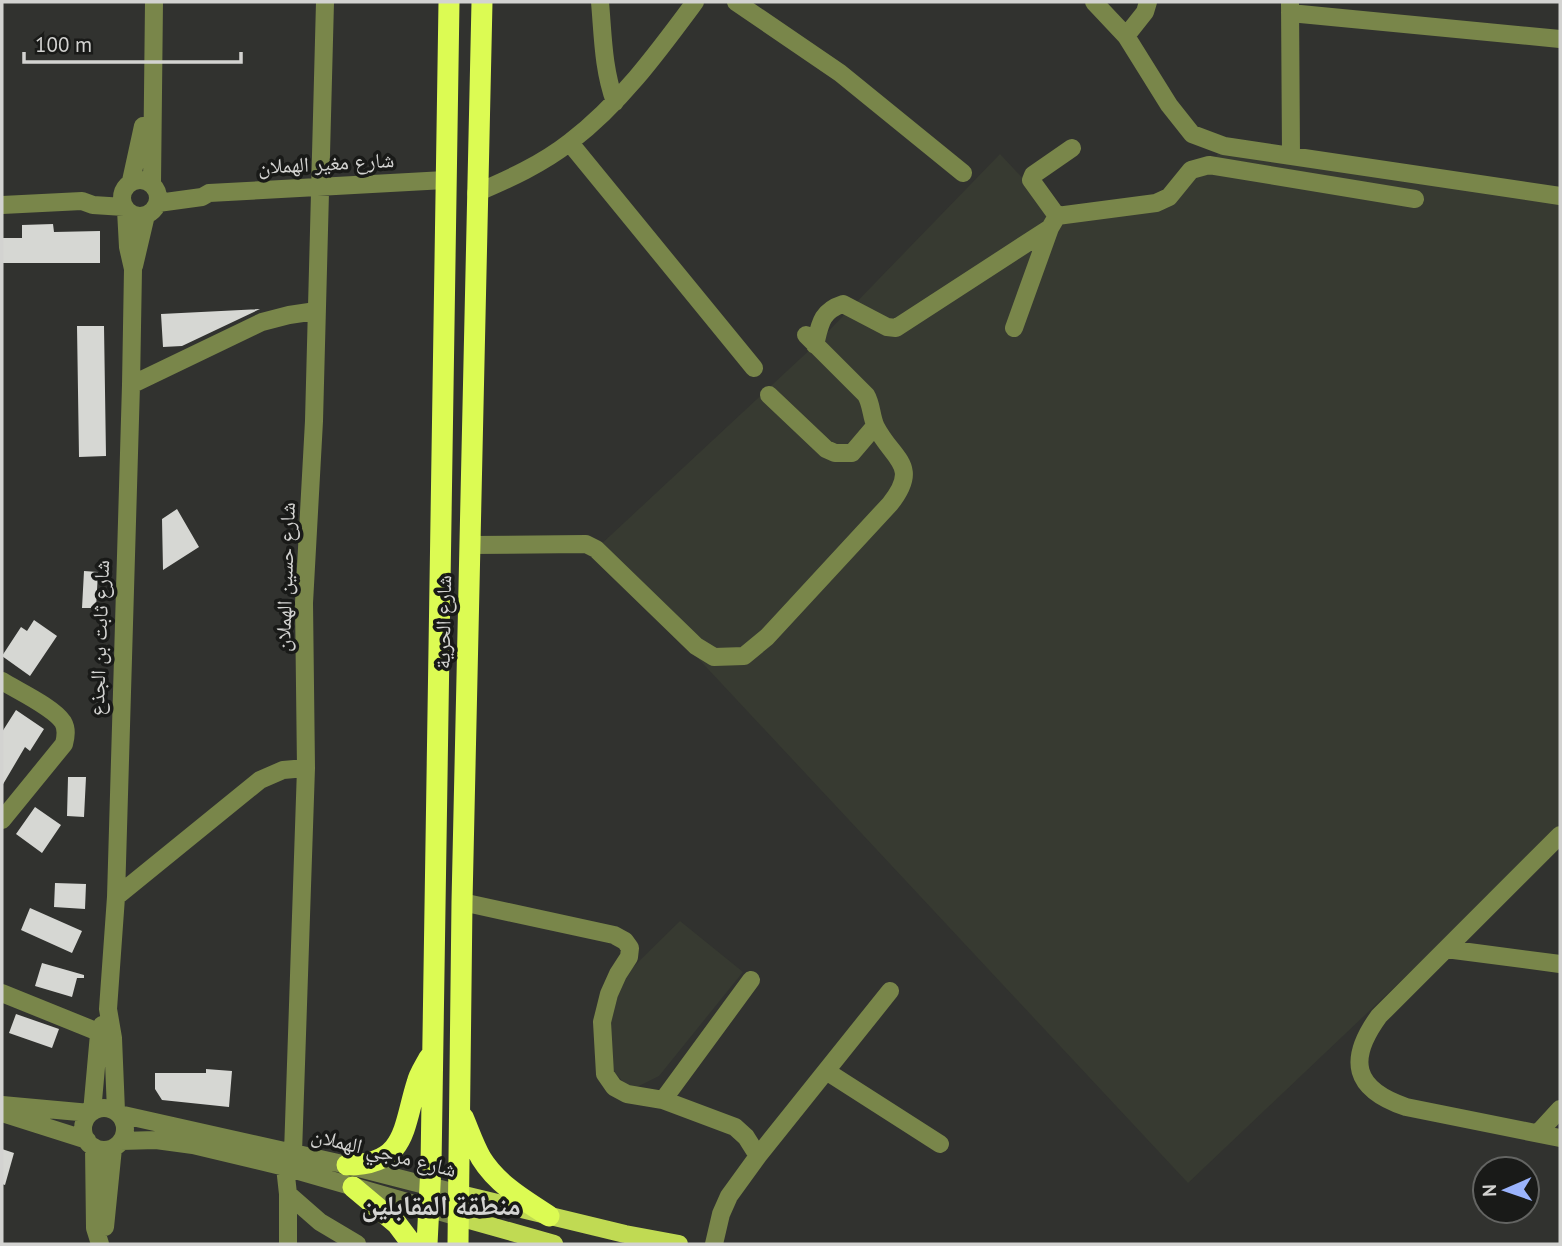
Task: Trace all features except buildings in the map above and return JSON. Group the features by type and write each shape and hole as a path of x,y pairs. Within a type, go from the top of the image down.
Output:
{"highway":[{"name":"شارع الحرية","path":"427,1244 449,2"},
{"name":"شارع الحرية","path":"458,1244 462,902 482,2"},
{"path":"347,1165 361,1165 396,1149 418,1079 432,1053"},
{"path":"461,1112 482,1159 498,1179 519,1197 549,1216"},
{"path":"353,1188 397,1224 412,1244"}],"main road":[{"name":"شارع مرجي الهملان","path":"460,1194 679,1244"},
{"name":"شارع مرجي الهملان","path":"458,1217 554,1244"}],"street":[{"path":"125,209 121,199 141,145 144,119 148,2"},
{"name":"شارع ثابت بن الجذع","path":"132,269 153,197 154,2"},
{"name":"شارع حسين الهملان","path":"288,1244 289,1160 306,768 304,603 314,421 325,2"},
{"path":"600,2 607,80 615,102"},
{"path":"476,194 521,174 570,143 615,102 695,2"},
{"path":"736,2 840,73 963,173"},
{"path":"1094,2 1126,36 1169,105 1192,134 1224,146 1560,196"},
{"path":"1126,36 1145,12 1148,2"},
{"path":"1291,156 1290,7 1560,39"},
{"path":"570,143 754,368"},
{"path":"1014,328 1054,222 1031,180 1033,175 1073,148"},
{"path":"470,545 586,544 596,549 696,646 714,657 744,656 789,614 898,494 904,480 903,463 875,426 866,395 811,340 831,308 843,304 887,327 896,328 1054,222 1156,203 1169,197 1191,170 1209,165 1415,199"},
{"path":"2,205 82,201 144,180 153,197 134,215 125,209 82,201"},
{"name":"شارع مغير الهملان","path":"153,197 202,190 209,193 445,180"},
{"name":"شارع ثابت بن الجذع","path":"91,1112 106,1036 116,897 131,385 132,269 125,209"},
{"path":"131,385 262,322 316,311"},
{"path":"769,396 826,449 835,453 852,453 875,426"},
{"path":"2,681 56,715 64,724 66,732 64,744 2,820"},
{"path":"116,897 260,780 283,770 306,768"},
{"path":"1560,835 1379,1016 1367,1031 1360,1060 1364,1080 1370,1090 1384,1099 1406,1107 1560,1138"},
{"path":"462,902 614,935 625,941 630,948 629,957 618,974 602,1022 605,1074 614,1087 627,1094 663,1100 735,1127 747,1136 758,1156"},
{"path":"1446,949 1560,964"},
{"path":"663,1100 751,980"},
{"path":"714,1244 721,1214 729,1196 890,991"},
{"path":"2,993 106,1036"},
{"name":"شارع ثابت بن الجذع","path":"106,1036 118,1113"},
{"path":"826,1071 940,1144"},
{"path":"2,1105 91,1112 103,1108 118,1113 125,1125 117,1144 105,1228 100,1244"},
{"path":"1538,1133 1560,1109"},
{"path":"91,1112 84,1125 90,1143 95,1228 100,1244"},
{"path":"2,1113 102,1149 117,1144"},
{"name":"شارع مرجي الهملان","path":"118,1113 289,1160 353,1188 458,1217"},
{"name":"شارع مرجي الهملان","path":"117,1144 169,1142 289,1160 347,1165 460,1194"},
{"path":"288,1194 320,1222 357,1244"}],"shaded area":[{"path":"1224,146 1560,196 1560,830 1188,1183 596,549 815,345 1000,154 1058,216 1156,203 1209,165"},
{"path":"680,921 743,972 659,1076 635,1088 628,1087 614,1072 611,1056 610,1022 617,990 630,970"}],"district":[{"name":"منطقة المقابلين","path":"441,1204"}]}
